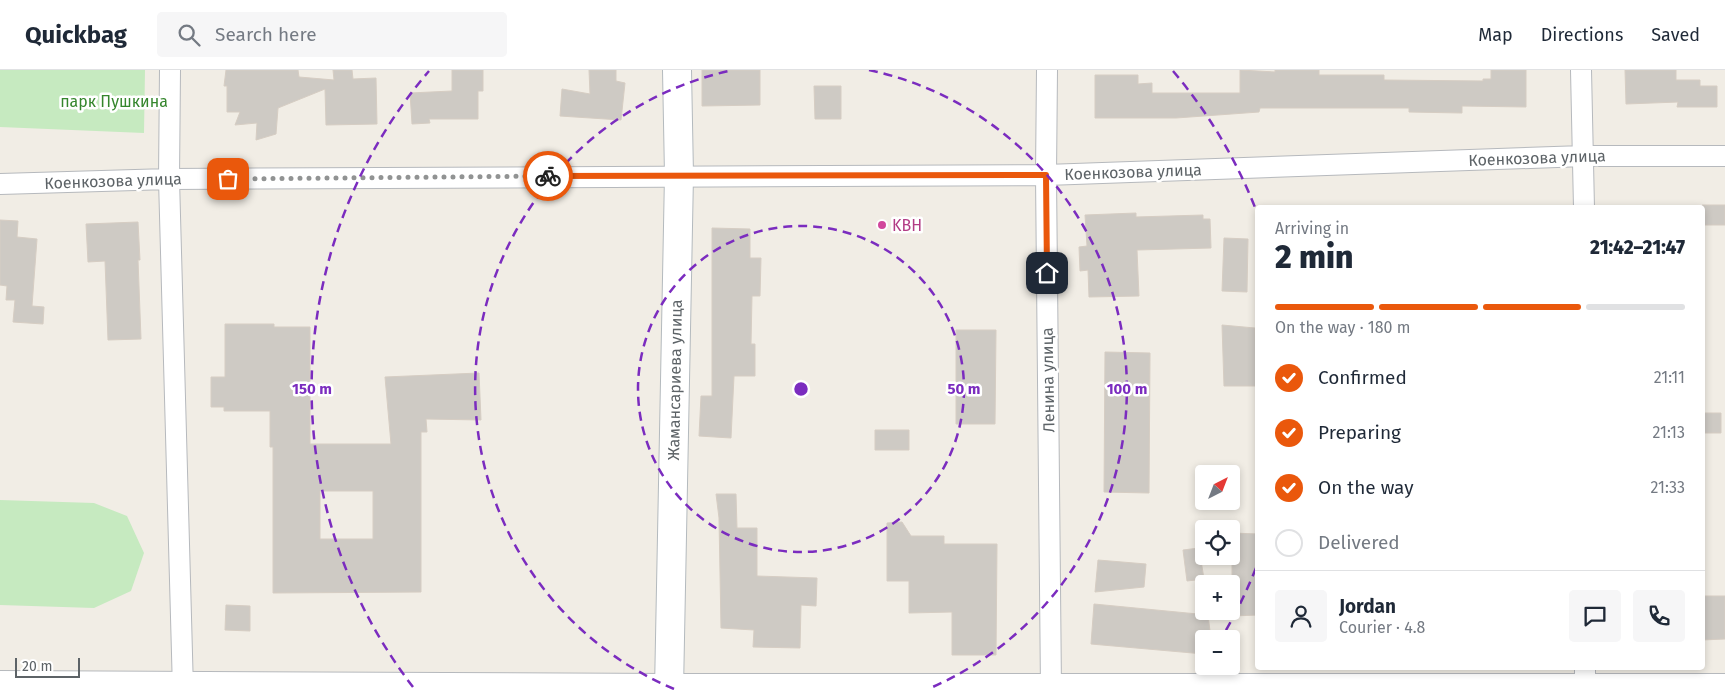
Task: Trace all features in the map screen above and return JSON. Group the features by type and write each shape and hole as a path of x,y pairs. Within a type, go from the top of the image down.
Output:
{"main road":[{"name":"Жамансариева улица","path":"669,688 679,175 677,70"}],"street":[{"path":"170,70 169,179 183,687"},
{"name":"Ленина улица","path":"1047,70 1046,175 1051,688"},
{"path":"1581,70 1584,205"},
{"name":"Коенкозова улица","path":"0,184 169,179 679,175 1046,175 1584,156 1725,156"},
{"path":"0,683 183,687 1051,688 1585,681 1725,686"}],"green space":[{"name":"парк Пушкина","path":"0,70 145,70 144,133 0,127"},
{"path":"0,500 94,503 127,516 144,553 131,591 94,608 0,605"}],"building":[{"path":"226,70 298,70 299,77 334,80 333,70 352,70 353,79 376,78 377,124 326,125 325,89 278,108 276,134 256,140 257,123 235,125 240,112 227,112 227,86 224,86"},
{"path":"452,70 483,70 483,91 478,91 478,119 429,119 430,123 412,124 410,93 452,91"},
{"path":"589,70 616,70 616,81 625,83 621,120 560,116 562,89 590,94"},
{"path":"702,70 760,70 760,105 702,106"},
{"path":"1240,70 1275,72 1275,70 1319,70 1319,75 1384,75 1384,80 1483,81 1483,79 1491,79 1491,70 1526,70 1526,107 1462,106 1462,113 1409,112 1409,108 1260,108 1259,112 1176,118 1095,118 1095,75 1138,75 1138,84 1152,83 1152,93 1240,93"},
{"path":"1625,70 1676,70 1676,80 1700,80 1700,86 1717,86 1717,107 1677,107 1678,102 1626,104"},
{"path":"814,86 841,86 841,119 815,119"},
{"path":"1705,205 1725,205 1725,225 1705,225"},
{"path":"1136,213 1136,217 1203,215 1203,219 1210,219 1211,248 1137,250 1139,296 1089,297 1088,270 1080,271 1079,247 1087,246 1085,215"},
{"path":"0,220 18,221 17,237 37,239 32,306 44,307 43,324 13,322 15,300 6,300 7,286 0,285"},
{"path":"138,222 141,339 108,340 105,261 88,262 86,224"},
{"path":"712,228 750,229 750,258 761,258 760,296 752,296 751,344 755,344 755,376 734,376 731,438 699,436 701,396 712,396"},
{"path":"1224,238 1248,239 1247,292 1222,291"},
{"path":"225,324 274,324 274,327 310,327 310,444 391,444 385,377 479,373 481,420 426,419 427,432 421,432 421,592 273,593 273,447 270,447 270,411 224,411 224,407 211,407 211,377 225,377","holes":["320,491 373,491 373,539 320,539"]},
{"path":"1222,325 1255,328 1255,386 1224,386"},
{"path":"956,330 996,330 995,424 956,424"},
{"path":"1105,352 1150,353 1149,493 1104,492"},
{"path":"1705,413 1721,413 1721,433 1705,433"},
{"path":"875,430 909,430 909,450 875,450"},
{"path":"716,494 736,494 737,528 757,528 757,576 817,578 816,606 801,605 800,648 753,647 754,630 721,628 719,518"},
{"path":"902,522 911,536 944,536 944,544 997,544 996,655 952,655 952,612 909,613 909,581 887,581 887,523"},
{"path":"1240,533 1255,534 1255,615 1240,616 1240,575 1232,575 1232,565 1240,565"},
{"path":"1195,548 1195,565 1202,565 1203,575 1195,575 1195,580 1187,581 1183,550"},
{"path":"1098,560 1146,564 1144,587 1095,592"},
{"path":"1705,596 1725,596 1725,639 1705,640"},
{"path":"1094,604 1195,614 1195,620 1209,620 1210,630 1195,630 1195,653 1091,644"},
{"path":"226,605 250,606 250,631 225,630"}],"way so far":[{"path":"228,179 548,176"}],"place":[{"name":"KBH","path":"882,225"}],"route":[{"path":"548,176 1046,175 1047,273"}]}
